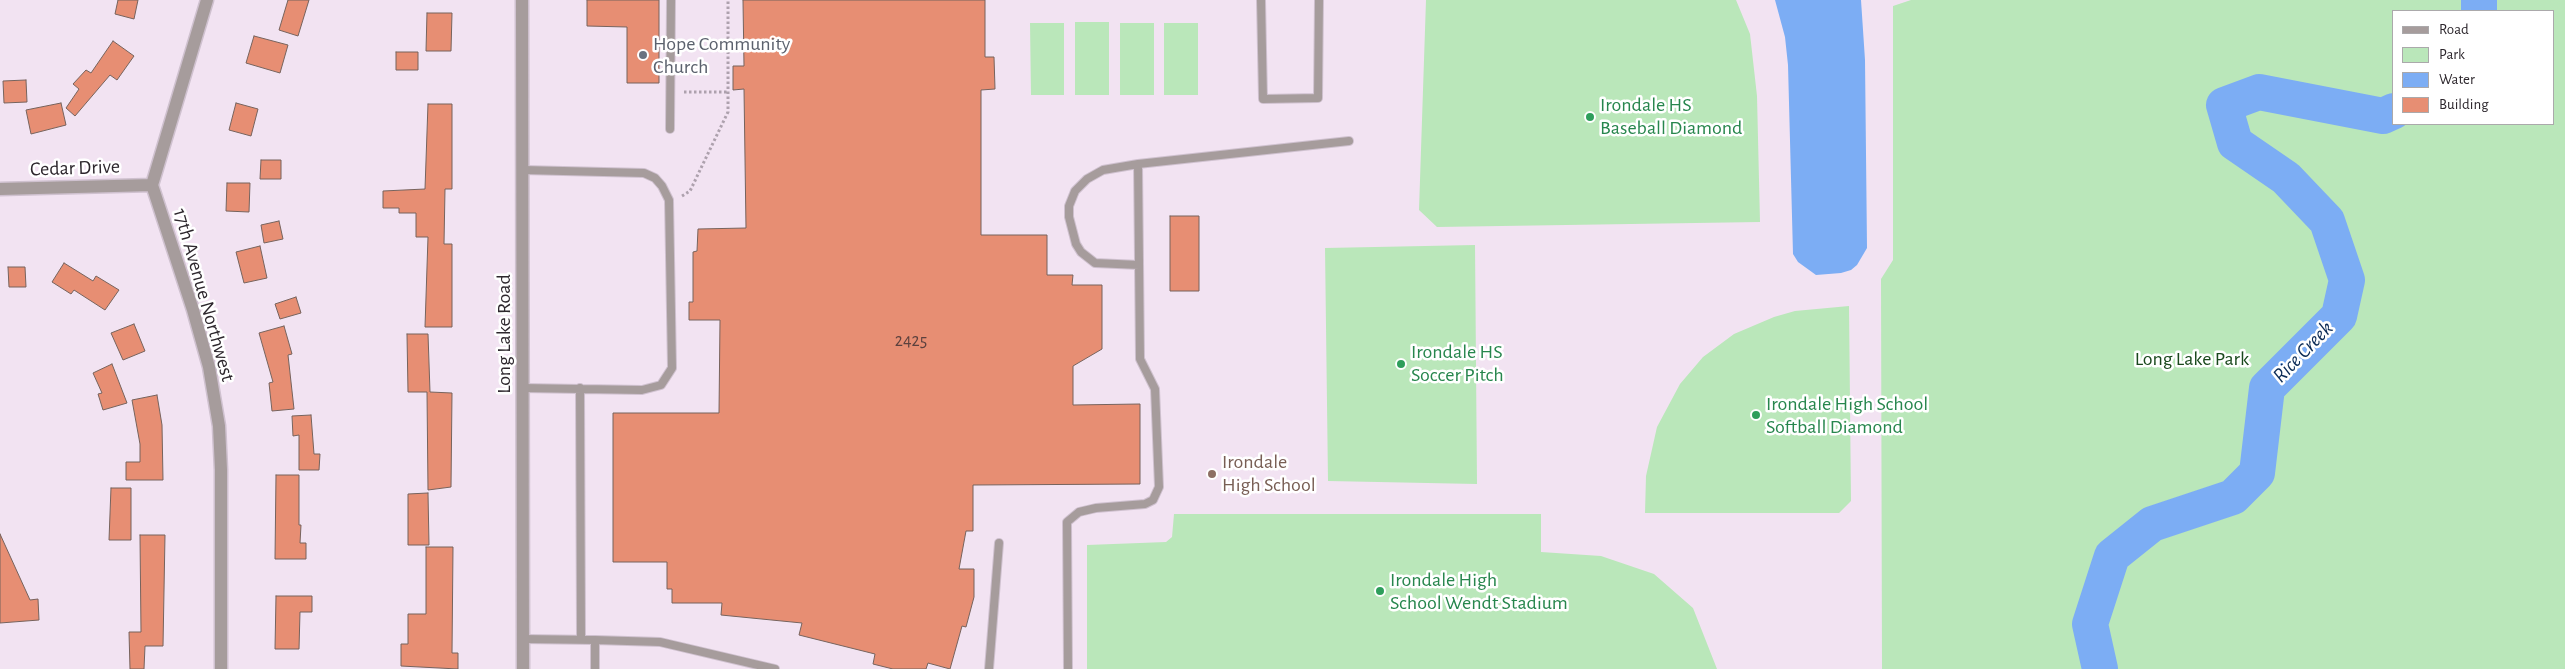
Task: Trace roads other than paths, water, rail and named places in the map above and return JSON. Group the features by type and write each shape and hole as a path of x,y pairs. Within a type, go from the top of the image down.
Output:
{"street":[{"path":"152,185 207,0"},
{"name":"Long Lake Road","path":"522,0 523,669"},
{"name":"Cedar Drive","path":"0,189 152,185"},
{"name":"17th Avenue Northwest","path":"152,185 206,358 219,426 221,470 221,669"}],"lane":[{"path":"670,130 671,0"},
{"path":"1261,0 1263,99 1272,99 1318,98 1319,0"},
{"path":"1139,265 1095,263 1081,252 1076,244 1069,217 1069,206 1076,191 1087,179 1103,170 1138,164 1349,141"},
{"path":"1068,669 1066,522 1079,512 1096,508 1145,504 1153,500 1160,487 1155,389 1140,359 1138,164"},
{"path":"522,388 642,390 661,385 672,368 669,205 662,186 655,178 644,172 523,170"},
{"path":"580,388 581,638"},
{"path":"989,669 999,543"},
{"path":"523,639 581,638 660,642 775,669"},
{"path":"595,640 595,669"}],"water":[{"path":"1775,0 1861,0 1865,60 1867,248 1857,265 1851,270 1841,273 1816,275 1798,262 1793,254 1788,65 1785,37"}],"waterway":[{"name":"Rice Creek","path":"2479,0 2479,10"},
{"name":"Rice Creek","path":"2100,669 2090,624 2112,556 2152,524 2233,497 2257,473 2267,388 2339,316 2347,280 2327,221 2286,178 2235,143 2224,105 2259,92 2383,116 2392,112"}],"place":[{"name":"Hope Community Church","path":"643,55"},
{"name":"Irondale HS Baseball Diamond","path":"1590,117"},
{"name":"Irondale HS Soccer Pitch","path":"1401,364"},
{"name":"Irondale High School Softball Diamond","path":"1756,415"},
{"name":"Irondale High School","path":"1212,474"},
{"name":"Irondale High School Wendt Stadium","path":"1380,591"}],"park label":[{"name":"Long Lake Park","path":"2192,359"}]}
